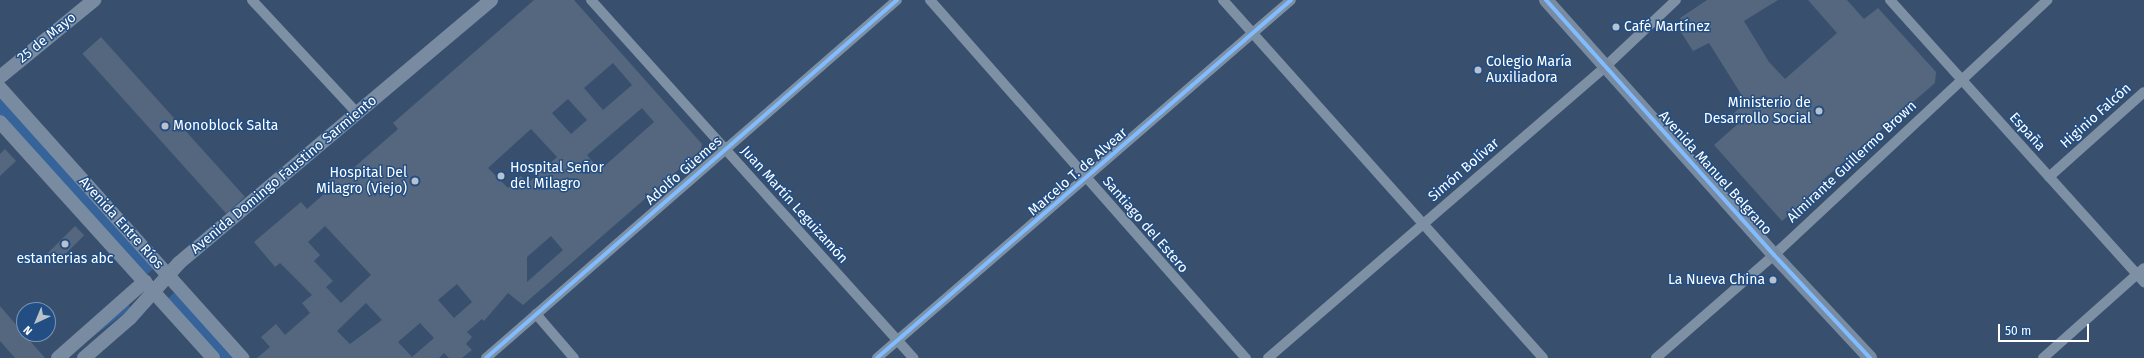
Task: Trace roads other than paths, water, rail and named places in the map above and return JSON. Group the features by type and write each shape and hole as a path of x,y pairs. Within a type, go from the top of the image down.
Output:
{"main road":[{"name":"25 de Mayo","path":"0,77 94,0"},
{"name":"Avenida Domingo Faustino Sarmiento","path":"58,358 166,274 358,114 491,0"},
{"name":"Avenida Manuel Belgrano","path":"1546,0 1774,255 1870,358"},
{"name":"Avenida Entre Ríos","path":"0,88 242,358"},
{"name":"Avenida Entre Ríos","path":"0,122 214,358"},
{"name":"Avenida Domingo Faustino Sarmiento","path":"84,358 130,318 150,286"}],"street":[{"path":"252,0 358,114"},
{"name":"Juan Martín Leguizamón","path":"591,0 913,358"},
{"name":"Adolfo Güemes","path":"486,358 897,0"},
{"name":"Santiago del Estero","path":"930,0 1088,177 1246,358"},
{"path":"1223,0 1543,358"},
{"name":"Marcelo T. de Alvear","path":"877,358 1291,0"},
{"name":"Simón Bolívar","path":"1268,358 1606,66 1676,0"},
{"name":"España","path":"1890,0 2049,177 2141,271 2144,282"},
{"name":"Almirante Guillermo Brown","path":"1656,358 1774,255 2047,0"},
{"name":"Higinio Falcón","path":"2049,177 2144,92"},
{"path":"2043,358 2141,271"},
{"path":"536,314 574,358"}],"place":[{"name":"Café Martínez","path":"1616,27"},
{"name":"Colegio María Auxiliadora","path":"1478,70"},
{"name":"Ministerio de Desarrollo Social","path":"1819,111"},
{"name":"Monoblock Salta","path":"165,126"},
{"name":"Hospital Señor del Milagro","path":"501,176"},
{"name":"Hospital Del Milagro (Viejo)","path":"415,181"},
{"name":"estanterias abc","path":"65,244"},
{"name":"La Nueva China","path":"1773,280"}]}
